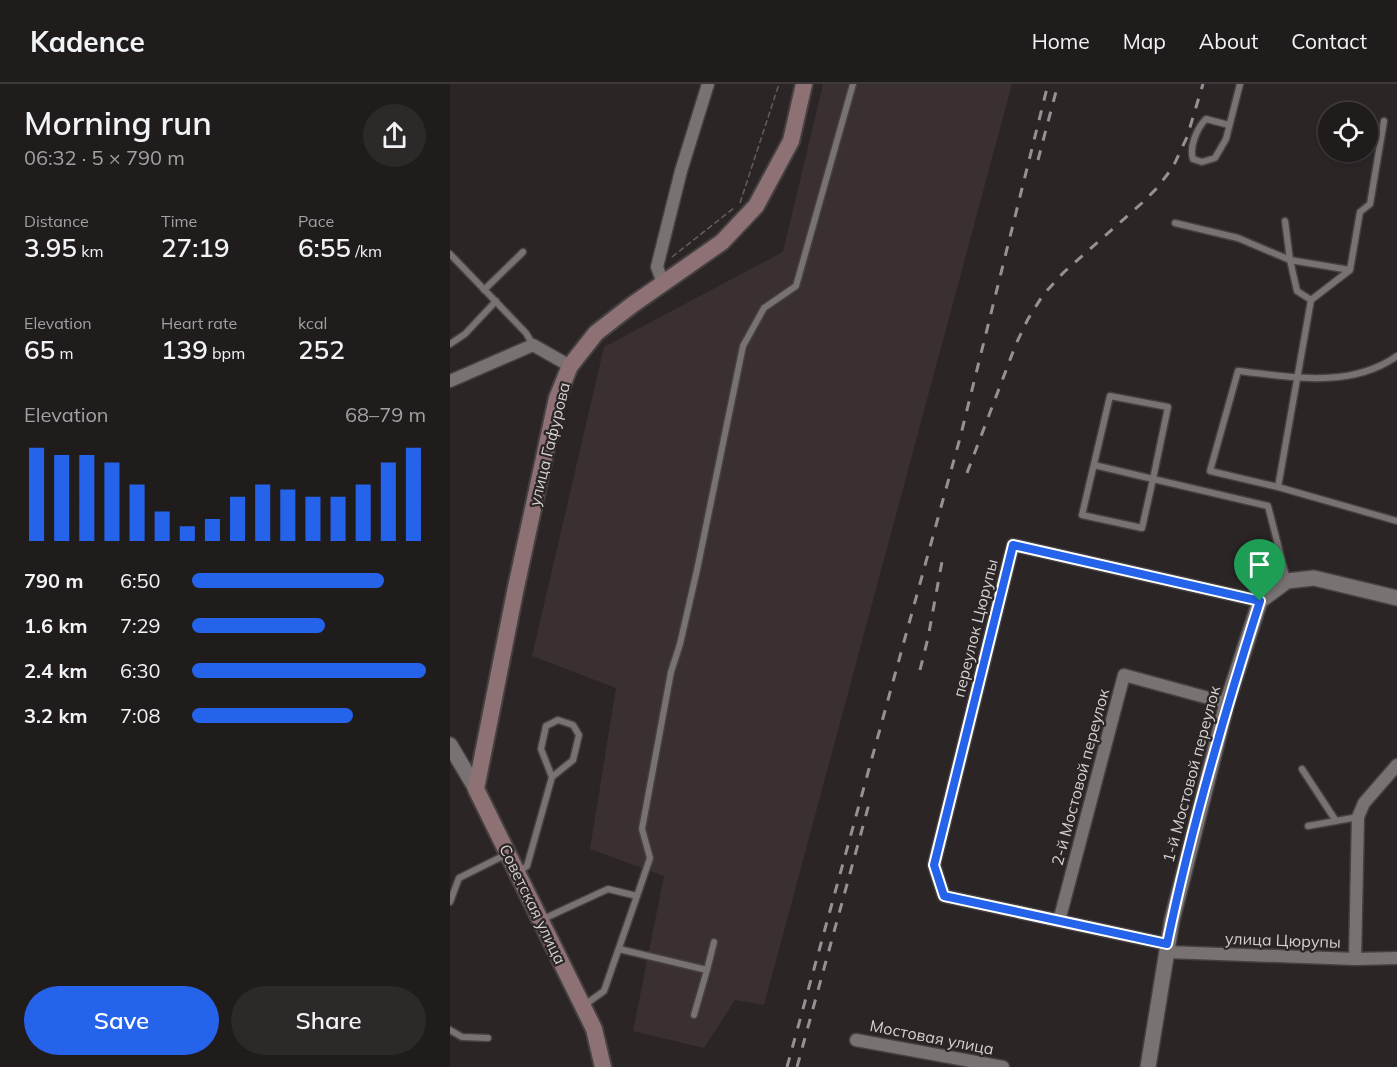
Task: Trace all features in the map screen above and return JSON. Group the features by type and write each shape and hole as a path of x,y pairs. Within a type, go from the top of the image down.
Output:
{"main road":[{"name":"улица Гафурова","path":"476,789 557,398 570,366 596,333 661,276 722,242 756,206 791,141 804,84"},
{"name":"Советская улица","path":"476,789 594,1029 603,1067"}],"street":[{"path":"661,276 681,171 708,84"},
{"path":"450,381 533,345 570,366"},
{"name":"переулок Цюрупы","path":"944,896 934,865 1013,545 1260,601"},
{"path":"1260,601 1287,581 1314,578 1397,598"},
{"name":"1-й Мостовой переулок","path":"1148,1067 1167,948 1206,784 1227,704 1260,601"},
{"name":"2-й Мостовой переулок","path":"1059,921 1124,675 1227,704"},
{"name":"Советская улица","path":"450,746 476,789"},
{"path":"1355,959 1358,817 1364,803 1397,765"},
{"name":"улица Цюрупы","path":"944,896 1167,948 1355,959 1397,958"},
{"name":"Мостовая улица","path":"856,1040 1003,1067"}],"lane":[{"path":"583,1006 604,991 650,858 642,829 671,672 680,644 697,570 743,346 764,308 796,286 853,84"},
{"path":"1229,125 1206,119 1200,125 1191,152 1193,159 1202,162 1215,158 1226,139 1240,84"},
{"path":"1278,487 1311,300 1350,270 1360,212 1370,204 1384,121"},
{"path":"1285,221 1297,291 1311,300"},
{"path":"1175,223 1238,238 1290,260 1350,270"},
{"path":"484,290 524,252"},
{"path":"450,254 526,333 533,345"},
{"path":"450,344 465,334 496,302"},
{"path":"1397,356 1370,371 1337,378 1299,378 1238,371 1210,471 1278,487 1397,521"},
{"path":"1110,396 1168,407 1153,479 1142,528 1082,515 1110,396"},
{"path":"1094,465 1268,506 1287,581"},
{"path":"518,873 527,866 552,777 573,760 579,735 573,725 558,720 546,726 541,749 552,777"},
{"path":"1302,769 1336,821"},
{"path":"1308,826 1358,817"},
{"path":"450,902 459,878 508,854"},
{"path":"541,920 608,889 637,896"},
{"path":"694,1016 714,942"},
{"path":"619,949 707,970"},
{"path":"450,1030 462,1037 488,1038"}],"path":[{"path":"661,276 740,204 779,84"}],"shaded area":[{"path":"823,84 1012,84 764,1005 735,1000 704,1048 633,1031 664,876 590,849 616,688 532,656 604,347 783,252"}],"railway":[{"path":"787,1067 960,438 1048,84"},
{"path":"1038,160 1058,84"},
{"path":"967,473 1016,344 1028,319 1043,295 1064,272 1142,203 1173,167 1187,137 1203,84"},
{"path":"920,670 943,556"},
{"path":"797,1067 869,804"}],"route":[{"path":"1013,545 1260,601 1208,772 1167,944 944,896 934,865 1013,545"}]}
